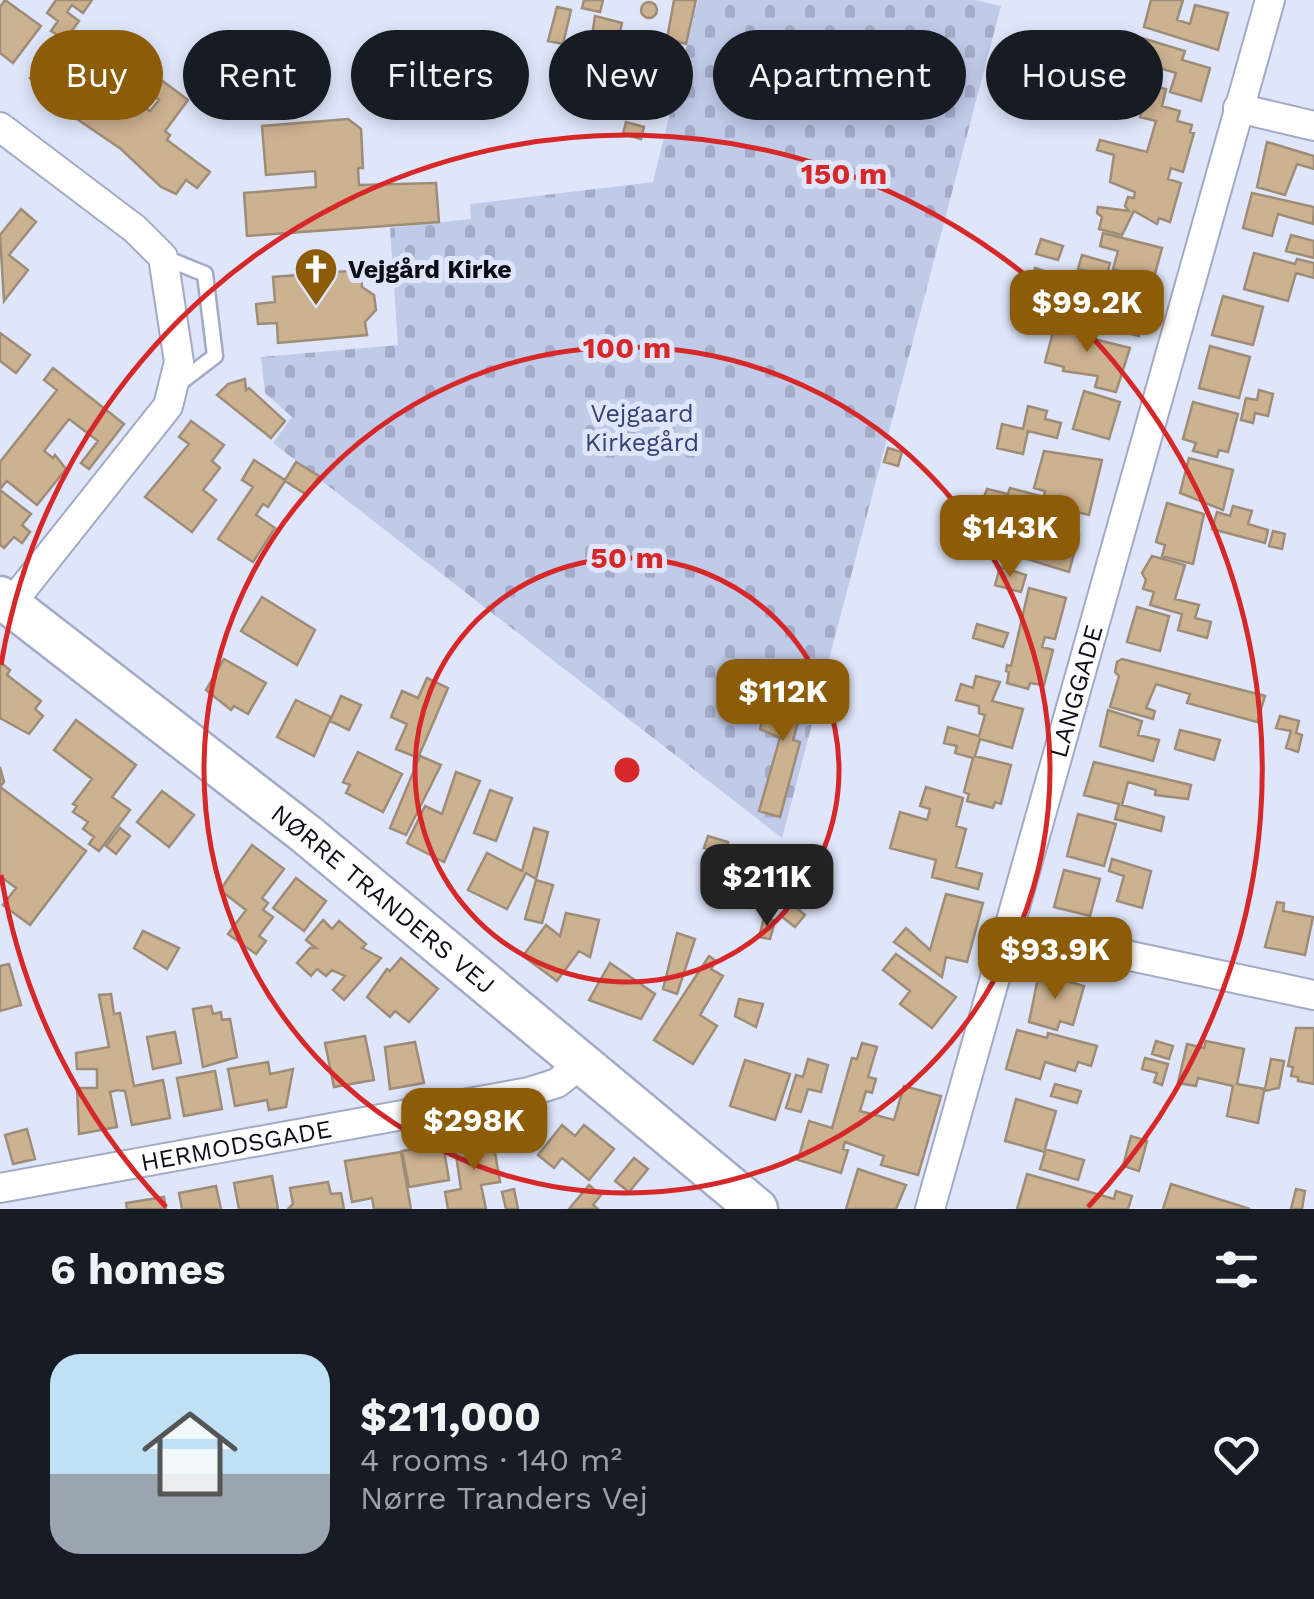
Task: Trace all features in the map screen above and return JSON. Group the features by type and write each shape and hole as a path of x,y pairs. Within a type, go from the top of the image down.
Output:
{"street":[{"name":"LANGGADE","path":"930,1209 1270,0"},
{"path":"1238,108 1314,126"},
{"path":"0,127 136,229 164,256 179,362 168,406 5,602"},
{"name":"NØRRE TRANDERS VEJ","path":"5,602 306,834 756,1209"},
{"path":"1008,930 1314,995"},
{"name":"HERMODSGADE","path":"0,1188 529,1092 557,1083 582,1063"}],"lane":[{"path":"164,256 205,274 215,356 176,385"}],"green space":[{"name":"Vejgaard Kirkegård","path":"698,0 974,0 1001,6 995,30 986,30 986,63 782,838 273,443 292,417 265,393 261,357 398,345 390,228 471,219 470,204 653,182 668,120 693,120 691,30"}],"building":[{"path":"5,0 41,26 30,30 30,41 13,63 0,53 0,7"},
{"path":"56,0 92,0 83,13 72,5 67,12 79,21 72,30 52,30 58,21 47,13"},
{"path":"584,0 603,0 600,12 582,8"},
{"path":"674,0 696,0 689,30 669,30"},
{"path":"1151,0 1183,0 1177,20 1190,24 1195,5 1228,13 1218,50 1144,27"},
{"path":"649,2 657,10 649,18 641,10"},
{"path":"557,7 571,10 566,30 551,30"},
{"path":"595,16 622,23 620,30 593,30"},
{"path":"1163,44 1185,51 1182,60 1210,68 1201,101 1170,92 1176,73 1163,69"},
{"path":"163,81 183,96 183,107 165,131 170,135 167,140 210,172 197,188 186,180 176,194 161,187 121,149 78,120 163,120"},
{"path":"1163,106 1180,111 1177,121 1192,125 1190,132 1194,133 1183,172 1171,168 1168,179 1181,183 1170,222 1159,218 1157,224 1134,211 1122,235 1099,229 1102,217 1097,213 1098,207 1129,211 1125,206 1135,192 1110,182 1114,155 1097,150 1100,140 1147,152 1156,121 1152,120 1163,120"},
{"path":"348,119 361,129 363,168 358,168 359,185 436,183 439,222 247,236 244,193 316,187 315,171 266,175 262,126"},
{"path":"626,122 644,127 641,139 623,134"},
{"path":"1267,142 1314,156 1314,169 1297,164 1285,195 1257,187"},
{"path":"1252,193 1314,207 1313,224 1278,214 1272,236 1243,228"},
{"path":"21,209 36,222 9,255 28,270 4,301 0,235"},
{"path":"1103,233 1162,248 1153,281 1113,269 1118,251 1100,246"},
{"path":"1291,235 1314,241 1314,258 1286,251"},
{"path":"1041,239 1063,246 1058,260 1036,254"},
{"path":"1254,253 1295,264 1297,259 1314,263 1314,278 1296,273 1288,301 1244,289"},
{"path":"1082,255 1110,263 1105,283 1150,293 1139,336 1112,329 1113,323 1107,322 1113,299 1093,293 1099,274 1078,269"},
{"path":"1035,268 1054,274 1049,289 1030,283"},
{"name":"Vejgård Kirke","path":"361,270 362,287 374,295 376,310 365,322 367,335 278,343 277,323 258,324 256,304 275,302 273,277"},
{"path":"1223,296 1263,307 1253,345 1212,335"},
{"path":"1056,321 1092,330 1090,338 1130,348 1116,392 1095,387 1098,376 1063,371 1064,367 1045,362"},
{"path":"0,333 30,355 16,373 0,361"},
{"path":"1210,346 1250,357 1239,398 1199,388"},
{"path":"53,368 124,424 89,469 81,463 98,441 69,419 44,451 53,458 55,455 66,469 37,505 7,481 0,489 0,462 57,390 44,380"},
{"path":"245,379 246,390 249,388 285,421 271,438 217,395 228,384"},
{"path":"1259,390 1273,394 1268,416 1255,413 1253,423 1241,420 1246,398 1257,400"},
{"path":"1084,391 1120,402 1109,439 1073,429"},
{"path":"1193,402 1238,414 1228,452 1219,450 1217,457 1193,451 1196,443 1183,439"},
{"path":"1028,406 1047,411 1045,419 1061,423 1057,438 1028,431 1023,454 997,448 1002,424 1023,429"},
{"path":"191,421 224,445 212,461 220,468 203,490 216,500 192,532 145,497 189,444 179,437"},
{"path":"888,448 902,452 898,466 884,462"},
{"path":"1044,451 1102,460 1089,515 1053,506 1054,502 1043,499 1045,491 1034,488"},
{"path":"1189,458 1233,470 1223,510 1180,493"},
{"path":"254,460 285,480 296,462 319,476 307,495 285,481 268,507 263,504 256,515 275,528 253,562 218,539 253,487 242,480"},
{"path":"1010,488 1040,496 1036,512 984,497 987,489 1008,494"},
{"path":"0,490 31,514 22,525 30,532 22,543 14,537 4,548 0,545"},
{"path":"1167,503 1204,514 1193,564 1162,556 1165,545 1156,542"},
{"path":"1233,506 1252,511 1248,524 1268,530 1265,543 1212,529 1217,512 1230,516"},
{"path":"1049,514 1063,518 1060,530 1079,535 1069,572 1007,553 1017,515 1047,523"},
{"path":"1273,531 1285,534 1282,549 1269,546"},
{"path":"1152,556 1185,565 1175,599 1199,605 1195,618 1211,622 1207,638 1178,630 1182,614 1150,605 1154,592 1143,589 1146,580 1142,573"},
{"path":"1000,567 1026,575 1021,592 995,585"},
{"path":"1029,588 1066,598 1055,639 1045,637 1042,647 1053,650 1044,685 1030,683 1028,689 1007,683 1006,671 1007,665 1011,666"},
{"path":"262,597 315,630 297,665 241,631"},
{"path":"1137,607 1169,616 1160,651 1127,642"},
{"path":"977,624 1008,633 1003,647 973,638"},
{"path":"224,659 266,683 248,714 234,706 231,710 206,690"},
{"path":"1122,659 1265,696 1257,722 1187,703 1190,694 1156,684 1146,708 1155,711 1153,719 1110,707 1119,676 1115,672 1117,662"},
{"path":"0,662 10,670 7,675 41,701 35,709 43,716 29,734 0,718"},
{"path":"976,676 1000,682 992,701 1023,709 1012,748 980,739 975,756 1011,765 1001,804 995,802 993,808 967,801 969,794 964,792 973,758 955,753 957,746 944,743 948,727 979,736 985,715 979,713 979,706 956,700 961,684 973,688"},
{"path":"427,678 448,688 418,758 396,749 407,724 391,717 402,691 418,698"},
{"path":"786,678 809,684 793,740 800,742 780,817 759,811 780,738 760,729 766,707 777,710"},
{"path":"341,696 361,705 349,730 330,721"},
{"path":"296,700 331,717 314,756 277,737"},
{"path":"1108,710 1142,721 1138,735 1159,740 1153,761 1100,746"},
{"path":"1280,716 1299,721 1296,733 1302,735 1298,752 1286,748 1291,731 1276,728"},
{"path":"76,720 136,765 112,797 130,810 99,851 89,844 94,837 83,829 88,822 73,812 77,806 73,804 92,779 54,750"},
{"path":"1180,730 1220,740 1214,760 1175,749"},
{"path":"358,752 402,774 383,812 346,793 350,785 343,782"},
{"path":"420,756 441,765 406,835 390,828"},
{"path":"1094,762 1191,785 1188,799 1155,795 1156,790 1128,782 1122,805 1164,817 1161,831 1115,819 1119,804 1084,795"},
{"path":"456,772 480,781 444,862 407,843 425,806 442,814"},
{"path":"0,787 86,851 30,925 3,905 16,888 0,876"},
{"path":"926,787 963,798 956,826 966,829 956,867 982,874 978,889 932,877 936,860 890,848 900,812 927,820 930,809 920,806"},
{"path":"490,790 512,798 496,841 474,833"},
{"path":"162,791 194,815 169,847 137,822"},
{"path":"1078,814 1116,824 1104,866 1067,856"},
{"path":"120,828 130,836 116,854 106,846"},
{"path":"534,828 548,832 536,879 526,873 507,909 468,890 487,853 522,871"},
{"path":"708,836 728,842 724,854 704,848"},
{"path":"252,845 284,869 262,898 268,903 263,910 273,917 259,936 266,941 256,954 228,934 246,910 220,890"},
{"path":"1112,859 1151,871 1142,908 1117,901 1124,876 1109,871"},
{"path":"736,861 748,865 743,880 731,876"},
{"path":"1064,870 1100,879 1090,916 1054,907"},
{"path":"296,878 326,901 304,931 273,908"},
{"path":"536,880 553,885 542,923 525,919"},
{"path":"946,894 983,903 967,962 946,957 942,977 894,942 906,928 930,950"},
{"path":"1277,902 1284,903 1283,911 1313,917 1305,955 1265,947"},
{"path":"791,903 805,915 795,927 781,916"},
{"path":"566,913 599,920 590,957 579,951 557,981 523,956 546,925 560,936"},
{"path":"764,918 775,921 770,939 759,937"},
{"path":"323,920 332,929 339,921 366,944 362,948 381,958 344,1000 333,990 345,976 332,970 326,976 317,969 311,976 297,963 310,948 316,948 306,940"},
{"path":"143,931 179,948 167,969 134,948"},
{"path":"677,933 695,939 677,994 663,989"},
{"path":"896,954 956,997 932,1028 900,1004 910,991 883,970"},
{"path":"709,956 716,961 711,969 723,976 700,1015 717,1026 693,1064 654,1040"},
{"path":"401,958 438,989 409,1022 395,1011 390,1017 367,997 387,969 390,971"},
{"path":"610,963 655,994 641,1019 589,1000"},
{"path":"9,964 21,1005 0,1011 0,966"},
{"path":"1039,973 1084,986 1073,1025 1060,1021 1057,1030 1029,1022"},
{"path":"111,994 114,1014 120,1013 134,1086 163,1080 170,1118 132,1125 125,1091 118,1090 110,1092 117,1127 79,1134 77,1088 97,1088 97,1069 77,1069 76,1053 109,1047 99,995"},
{"path":"739,999 763,1004 756,1027 735,1016"},
{"path":"211,1006 213,1014 221,1012 222,1020 230,1019 237,1057 203,1067 193,1009"},
{"path":"1296,1028 1314,1028 1314,1084 1291,1076 1293,1067 1288,1066"},
{"path":"1017,1030 1047,1038 1048,1033 1097,1046 1091,1066 1078,1062 1075,1071 1045,1062 1040,1079 1006,1069"},
{"path":"175,1032 181,1063 153,1069 147,1037"},
{"path":"365,1036 374,1080 334,1087 325,1043"},
{"path":"1156,1041 1173,1046 1169,1059 1152,1054"},
{"path":"1206,1041 1244,1049 1237,1084 1265,1089 1271,1059 1284,1061 1279,1088 1264,1091 1258,1123 1227,1116 1233,1086 1198,1078 1196,1086 1178,1083 1187,1044 1204,1048"},
{"path":"415,1042 424,1083 390,1089 385,1047"},
{"path":"862,1043 877,1047 868,1077 876,1079 872,1093 866,1091 860,1111 894,1120 904,1086 941,1096 918,1175 881,1165 884,1156 845,1142 843,1149 848,1150 841,1173 798,1160 809,1121 832,1128 852,1058 857,1059"},
{"path":"1145,1058 1168,1064 1162,1085 1154,1082 1157,1073 1142,1069"},
{"path":"808,1059 828,1065 821,1092 808,1089 801,1112 786,1108 796,1075 803,1077"},
{"path":"745,1060 790,1074 775,1120 730,1106"},
{"path":"268,1062 270,1074 293,1069 286,1107 269,1110 267,1100 235,1106 228,1069"},
{"path":"215,1071 222,1109 184,1116 177,1078"},
{"path":"1055,1084 1081,1091 1077,1103 1051,1096"},
{"path":"1016,1099 1056,1111 1045,1149 1084,1160 1078,1180 1040,1169 1045,1152 1005,1141"},
{"path":"562,1125 575,1136 584,1125 614,1149 589,1180 562,1158 554,1168 538,1155"},
{"path":"27,1129 35,1159 13,1164 5,1135"},
{"path":"492,1135 500,1182 481,1185 486,1209 448,1209 445,1192 461,1189 454,1141"},
{"path":"1131,1136 1147,1141 1139,1171 1123,1166"},
{"path":"443,1144 449,1180 409,1187 402,1151"},
{"path":"401,1152 411,1209 374,1209 372,1198 352,1202 345,1161"},
{"path":"634,1158 648,1169 629,1192 615,1181"},
{"path":"858,1169 906,1185 896,1209 846,1209"},
{"path":"1027,1174 1114,1199 1116,1191 1132,1196 1128,1209 1017,1209"},
{"path":"272,1176 278,1209 239,1209 234,1183"},
{"path":"328,1182 331,1194 341,1193 344,1209 288,1209 293,1204 290,1188"},
{"path":"1171,1184 1250,1209 1163,1209"},
{"path":"589,1185 601,1195 593,1205 598,1209 569,1209"},
{"path":"216,1186 221,1209 182,1209 179,1193"},
{"path":"514,1189 518,1209 506,1209 502,1192"},
{"path":"1296,1189 1305,1191 1302,1209 1291,1209"},
{"path":"164,1197 166,1209 127,1209 126,1203"}],"place":[{"name":"Vejgård Kirke","path":"316,307"}]}
